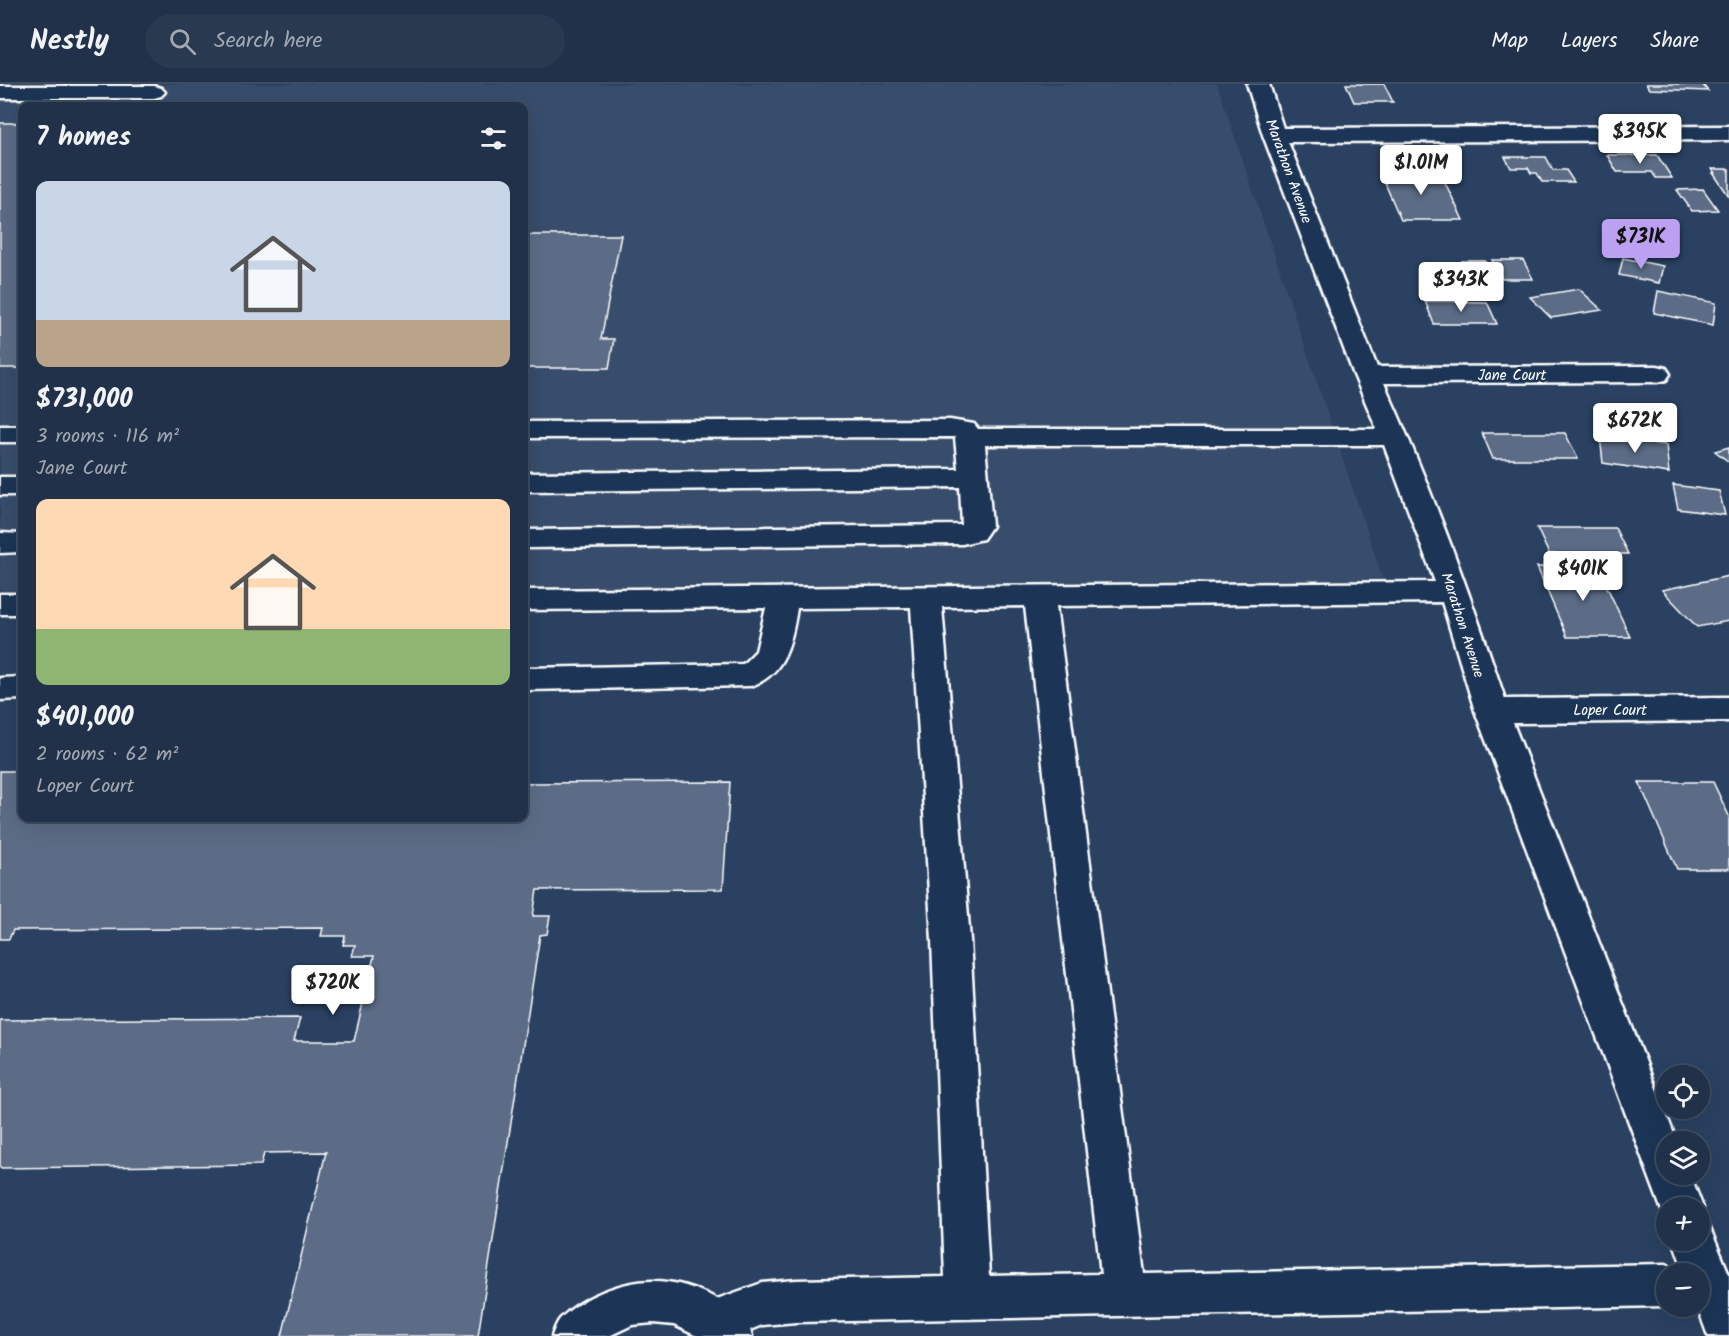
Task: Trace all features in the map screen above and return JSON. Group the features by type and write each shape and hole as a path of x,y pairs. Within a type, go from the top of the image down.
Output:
{"street":[{"name":"Marathon Avenue","path":"1258,84 1274,135 1367,375 1395,437 1454,592 1492,711 1656,1141"},
{"path":"0,92 154,92"},
{"path":"1274,135 1729,133"},
{"name":"Jane Court","path":"1367,375 1657,374"},
{"path":"528,430 950,428 964,430 970,437 977,526 973,532 962,535 528,538"},
{"path":"0,434 18,434"},
{"path":"970,437 1395,437"},
{"path":"528,482 974,478"},
{"path":"0,486 18,486"},
{"path":"0,543 18,543"},
{"path":"528,600 1454,592"},
{"path":"1039,595 1125,1294"},
{"path":"926,596 951,951 968,1297"},
{"path":"528,679 750,675 761,669 774,651 783,597"},
{"path":"0,604 18,604"},
{"path":"0,689 18,688"},
{"name":"Loper Court","path":"1492,711 1729,710"},
{"path":"1699,1251 1713,1284 1729,1332"},
{"path":"574,1336 586,1324 617,1307 652,1301 686,1306 723,1328 762,1304 968,1297 1656,1285"}],"shaded area":[{"path":"0,84 1217,84 1385,585 528,588 528,102 18,102 18,590 0,590"}],"building":[{"path":"1346,84 1384,84 1393,102 1354,102"},
{"path":"1646,84 1702,84 1708,91 1649,89"},
{"path":"0,123 18,123 18,368 0,368"},
{"path":"1607,155 1657,155 1672,178 1656,178 1652,172 1617,172"},
{"path":"1505,157 1546,157 1553,170 1566,170 1574,182 1542,182 1537,173 1531,173 1528,168 1511,168"},
{"path":"1712,169 1729,169 1729,196 1713,173 1715,173"},
{"path":"1380,172 1440,172 1463,220 1401,220"},
{"path":"1703,189 1718,210 1692,211 1677,190"},
{"path":"528,235 621,235 601,339 614,339 609,368 528,368"},
{"path":"1623,258 1663,266 1659,283 1619,275"},
{"path":"1492,260 1523,260 1533,279 1502,279"},
{"path":"1462,261 1485,261 1493,279 1470,279"},
{"path":"1579,289 1602,310 1551,318 1530,297"},
{"path":"1658,291 1716,303 1713,325 1654,313"},
{"path":"1425,301 1487,302 1497,324 1434,324"},
{"path":"1482,433 1565,433 1578,459 1493,459"},
{"path":"1600,436 1666,445 1669,473 1603,463"},
{"path":"1729,447 1729,462 1715,451"},
{"path":"1673,485 1719,491 1725,515 1678,509"},
{"path":"1537,528 1615,528 1628,554 1549,554"},
{"path":"1537,567 1598,567 1630,637 1567,637"},
{"path":"1729,576 1729,621 1697,627 1662,590"},
{"path":"0,771 18,771 18,822 528,822 528,783 730,782 723,889 537,890 533,916 550,916 547,934 540,935 478,1336 282,1336 326,1152 264,1153 261,1165 0,1168 0,1020 300,1018 294,1041 354,1041 374,956 352,956 355,945 343,945 345,936 321,936 323,928 13,930 9,939 0,939"},
{"path":"1639,782 1713,782 1729,816 1729,869 1677,869"}]}
